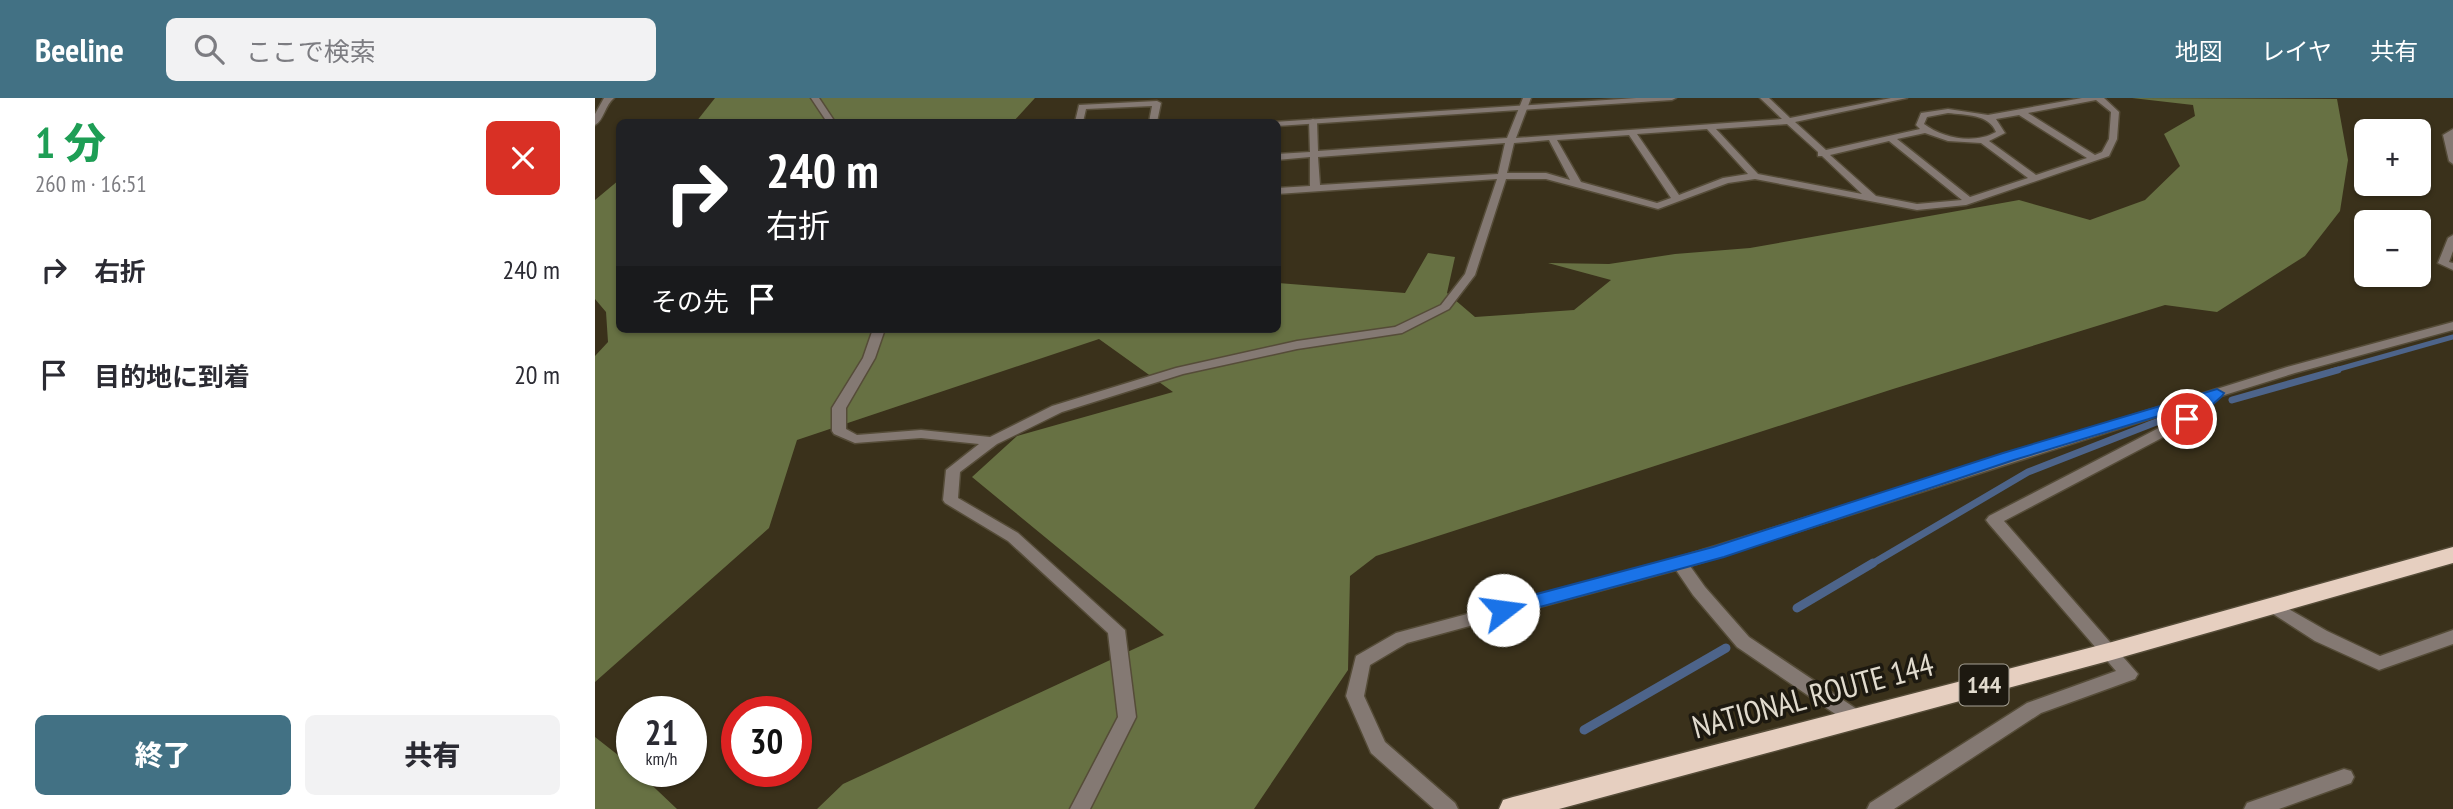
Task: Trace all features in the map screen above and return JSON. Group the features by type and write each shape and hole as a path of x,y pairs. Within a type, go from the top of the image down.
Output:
{"highway":[{"name":"NATIONAL ROUTE 144","path":"1513,809 2112,651 2453,555"}],"street":[{"path":"595,124 605,101 610,98"},
{"path":"815,98 829,119"},
{"path":"1281,124 1526,103 1672,98"},
{"path":"1763,98 1874,200"},
{"path":"1281,157 1788,121 1903,98"},
{"path":"1281,191 1546,176 1658,206 1726,180 1755,176 1917,207 1948,206 2106,154 2115,127 2115,113 2108,104 2097,98 1988,118"},
{"path":"1080,119 1082,107 1157,103 1154,119"},
{"path":"1080,809 1127,717 1116,630 1013,537 950,500 953,470 992,441 1057,409 1180,371 1297,345 1398,330 1445,307 1471,275 1502,177 1510,141 1526,103"},
{"path":"1962,112 1988,118 1997,124 2001,133 1982,140 1952,138 1926,130 1920,125 1920,119 1924,115 1934,113 1962,112"},
{"path":"2021,112 2094,158"},
{"path":"1313,121 1315,188"},
{"path":"1710,127 1755,176"},
{"path":"1821,154 1926,130"},
{"path":"1631,132 1677,199"},
{"path":"2453,132 2447,135 2453,161"},
{"path":"1552,138 1577,184"},
{"path":"1891,138 1969,201"},
{"path":"1982,140 2035,179"},
{"path":"2453,238 2443,263 2453,267"},
{"path":"1448,809 1378,747 1355,696 1362,661 1402,638 1680,563 2217,393 2453,326"},
{"path":"878,333 869,358 839,408 839,431 855,439 921,434 992,441"},
{"path":"1877,809 2034,708 2129,674 2112,651 1994,520 2187,419 2217,393"},
{"path":"1680,563 1699,591 1743,642 1857,719"},
{"path":"2273,606 2321,636 2378,663 2453,637"},
{"path":"2254,809 2344,777"}],"green space":[{"path":"715,98 1035,98 1016,119 698,119"},
{"path":"2132,98 2337,99 2348,160 2340,211 2305,256 2217,312 2165,305 1893,389 1376,556 1350,576 1348,670 1254,809 817,809 843,784 1164,635 972,477 1017,436 1173,392 1099,339 797,440 769,528 595,682 595,356 608,342 606,312 595,299 595,200 616,182 616,333 1281,333 1281,283 1405,293 1428,253 1455,257 1447,293 1475,317 1574,310 1611,280 1548,263 1609,264 1675,254 1750,248 2019,200 2090,220 2145,200 2180,166 2164,134 2195,116 2193,105"},
{"path":"595,737 616,753 616,787 654,787 677,809 595,809"}],"waterway":[{"path":"2332,371 2453,337"},
{"path":"2232,400 2338,370"},
{"path":"1870,565 2028,472 2164,419"},
{"path":"1797,608 1873,563"},
{"path":"1584,730 1726,648"}],"route":[{"path":"1503,610 1718,552 2009,457 2217,393 2187,419"}]}
